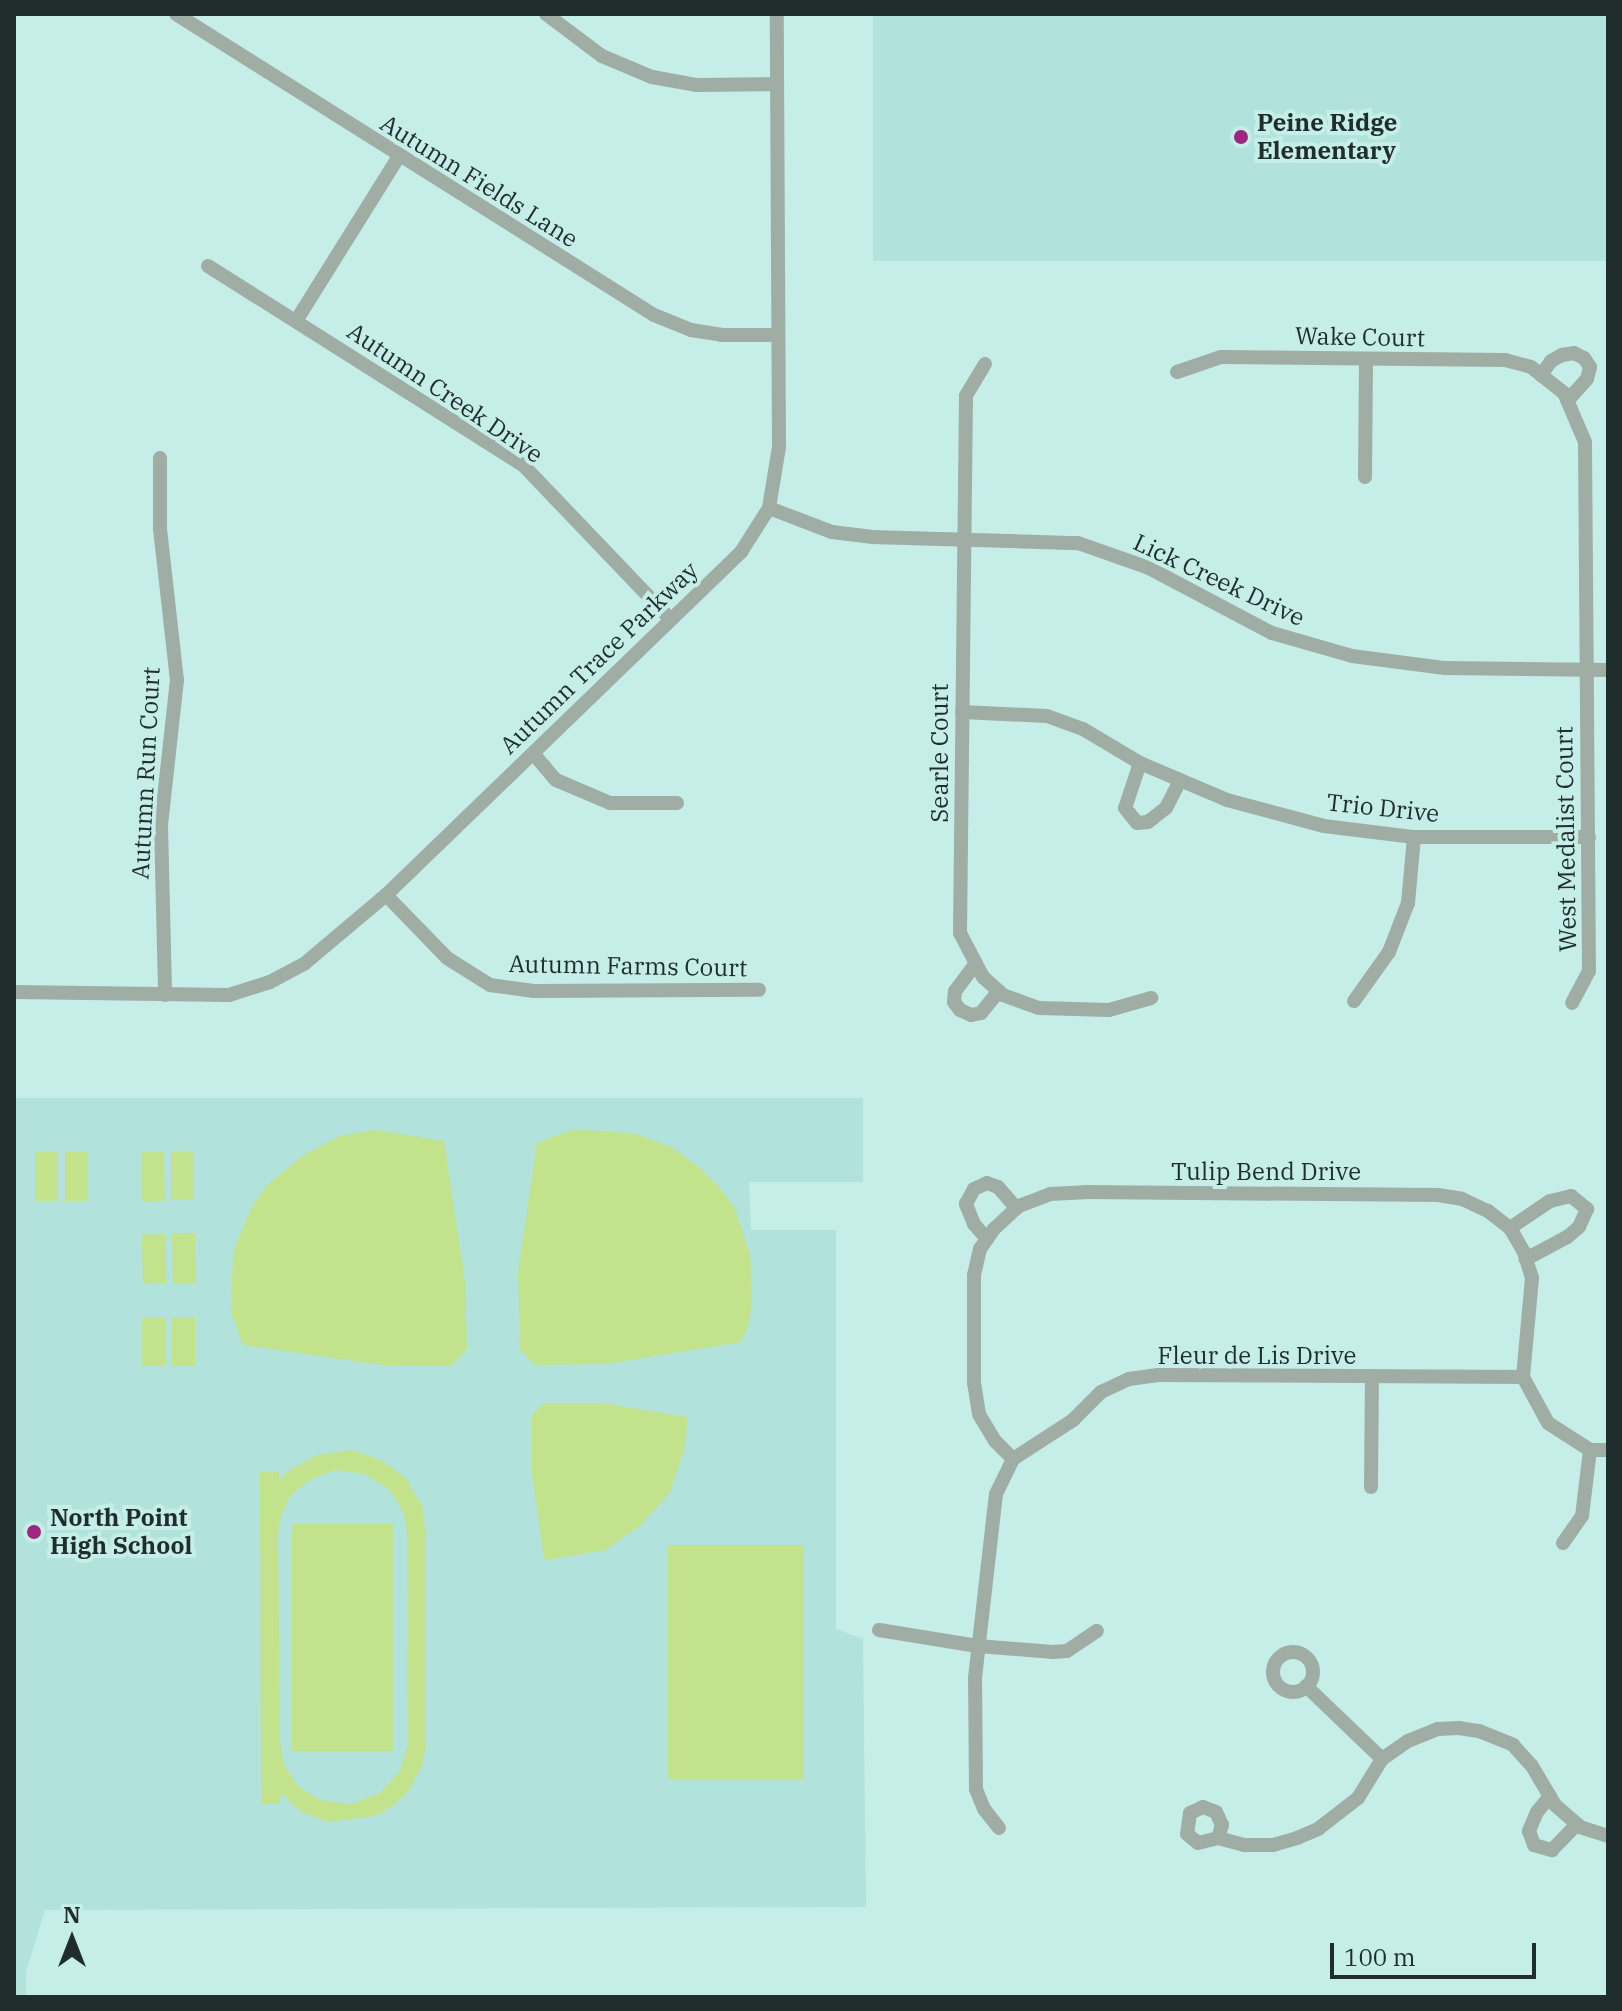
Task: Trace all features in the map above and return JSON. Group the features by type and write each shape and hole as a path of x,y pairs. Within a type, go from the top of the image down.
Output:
{"street":[{"name":"Autumn Fields Lane","path":"176,14 654,315 691,330 721,335 777,335"},
{"path":"546,14 602,56 652,77 697,85 777,84"},
{"name":"Autumn Trace Parkway","path":"14,992 229,995 270,982 304,964 386,895 741,552 769,508 779,447 777,14"},
{"path":"296,321 399,156"},
{"name":"Autumn Creek Drive","path":"208,266 523,465 670,619"},
{"path":"1541,375 1551,361 1562,355 1574,353 1584,358 1590,367 1587,379 1568,400"},
{"name":"Wake Court","path":"1177,372 1221,357 1505,360 1531,367 1568,400 1585,442 1586,670"},
{"path":"1365,477 1366,359"},
{"name":"Searle Court","path":"985,364 966,396 962,538 960,933 974,966 999,991 1039,1008 1109,1010 1151,998"},
{"name":"Autumn Run Court","path":"160,458 160,529 177,680 161,826 165,995"},
{"name":"Lick Creek Drive","path":"769,508 832,532 871,537 1078,543 1149,568 1272,633 1352,656 1445,668 1608,670"},
{"name":"West Medalist Court","path":"1572,1003 1589,971 1586,670"},
{"name":"Trio Drive","path":"962,712 1047,716 1083,729 1140,763 1227,800 1324,826 1414,837 1589,837"},
{"path":"533,753 556,780 610,803 677,803"},
{"path":"1140,763 1125,808 1137,823 1148,822 1166,808 1180,780"},
{"path":"1354,1001 1389,952 1408,903 1414,837"},
{"name":"Autumn Farms Court","path":"386,895 447,958 490,985 534,991 759,990"},
{"path":"974,966 955,991 954,1002 960,1010 971,1015 981,1013 999,991"},
{"path":"987,1239 974,1224 966,1204 974,1189 987,1183 998,1187 1016,1208"},
{"name":"Tulip Bend Drive","path":"1013,1459 995,1441 979,1414 974,1383 974,1275 980,1249 1016,1208 1050,1194 1438,1195 1462,1199 1488,1211 1510,1228 1526,1259 1532,1278 1523,1377"},
{"path":"1510,1228 1550,1201 1571,1196 1587,1209 1579,1227 1567,1237 1526,1259"},
{"name":"Fleur de Lis Drive","path":"1013,1459 1073,1420 1101,1392 1129,1379 1158,1375 1372,1379 1523,1377"},
{"path":"1523,1377 1548,1423 1590,1450 1608,1450"},
{"path":"1371,1487 1372,1379"},
{"path":"1563,1543 1582,1516 1590,1450"},
{"path":"999,1828 984,1809 976,1789 975,1678 996,1494 1013,1459"},
{"path":"879,1630 978,1646 1067,1651 1097,1631"},
{"path":"1306,1686 1382,1759"},
{"path":"1218,1838 1245,1845 1273,1845 1318,1829 1358,1798 1382,1759 1408,1741 1438,1729 1479,1731 1513,1745 1524,1755 1550,1796 1577,1824 1608,1836"},
{"path":"1550,1796 1529,1831 1534,1845 1552,1850 1577,1824"}],"shaded area":[{"name":"Peine Ridge Elementary","path":"873,14 1608,14 1608,261 873,261"},
{"path":"14,1098 863,1098 863,1182 749,1182 751,1230 836,1230 836,1629 863,1639 866,1907 45,1910 26,1972 26,1997 14,1997"}],"green space":[{"path":"574,1129 636,1134 671,1147 700,1168 720,1188 735,1209 750,1255 752,1298 749,1323 741,1342 606,1364 535,1365 520,1350 518,1272 537,1143"},
{"path":"374,1130 444,1141 465,1282 467,1349 451,1366 382,1365 243,1345 232,1315 231,1288 234,1249 251,1209 266,1186 302,1156 340,1136"},
{"path":"35,1151 58,1151 58,1201 35,1201"},
{"path":"65,1151 88,1151 88,1201 65,1201"},
{"path":"141,1151 164,1151 165,1201 142,1201"},
{"path":"171,1151 194,1151 194,1200 171,1200"},
{"path":"172,1233 195,1233 196,1283 173,1283"},
{"path":"142,1234 165,1234 166,1283 143,1283"},
{"path":"142,1317 165,1317 165,1366 142,1366"},
{"path":"172,1317 195,1317 195,1366 172,1366"},
{"path":"544,1403 601,1403 688,1417 684,1451 670,1492 640,1526 605,1550 544,1560 532,1473 532,1415"},
{"path":"352,1450 379,1459 405,1477 422,1506 426,1533 426,1745 422,1766 410,1789 394,1805 375,1816 328,1822 300,1811 281,1793 280,1804 261,1804 260,1471 279,1471 279,1481 287,1472 317,1455","holes":["336,1470 365,1474 390,1490 403,1512 407,1533 408,1744 400,1771 380,1793 351,1804 319,1800 298,1786 284,1765 280,1742 278,1534 281,1515 292,1494 311,1479"]},
{"path":"292,1524 393,1524 393,1751 292,1751"},
{"path":"668,1545 804,1545 804,1779 668,1779"}],"place":[{"name":"Peine Ridge Elementary","path":"1241,137"},
{"name":"North Point High School","path":"34,1532"}]}
